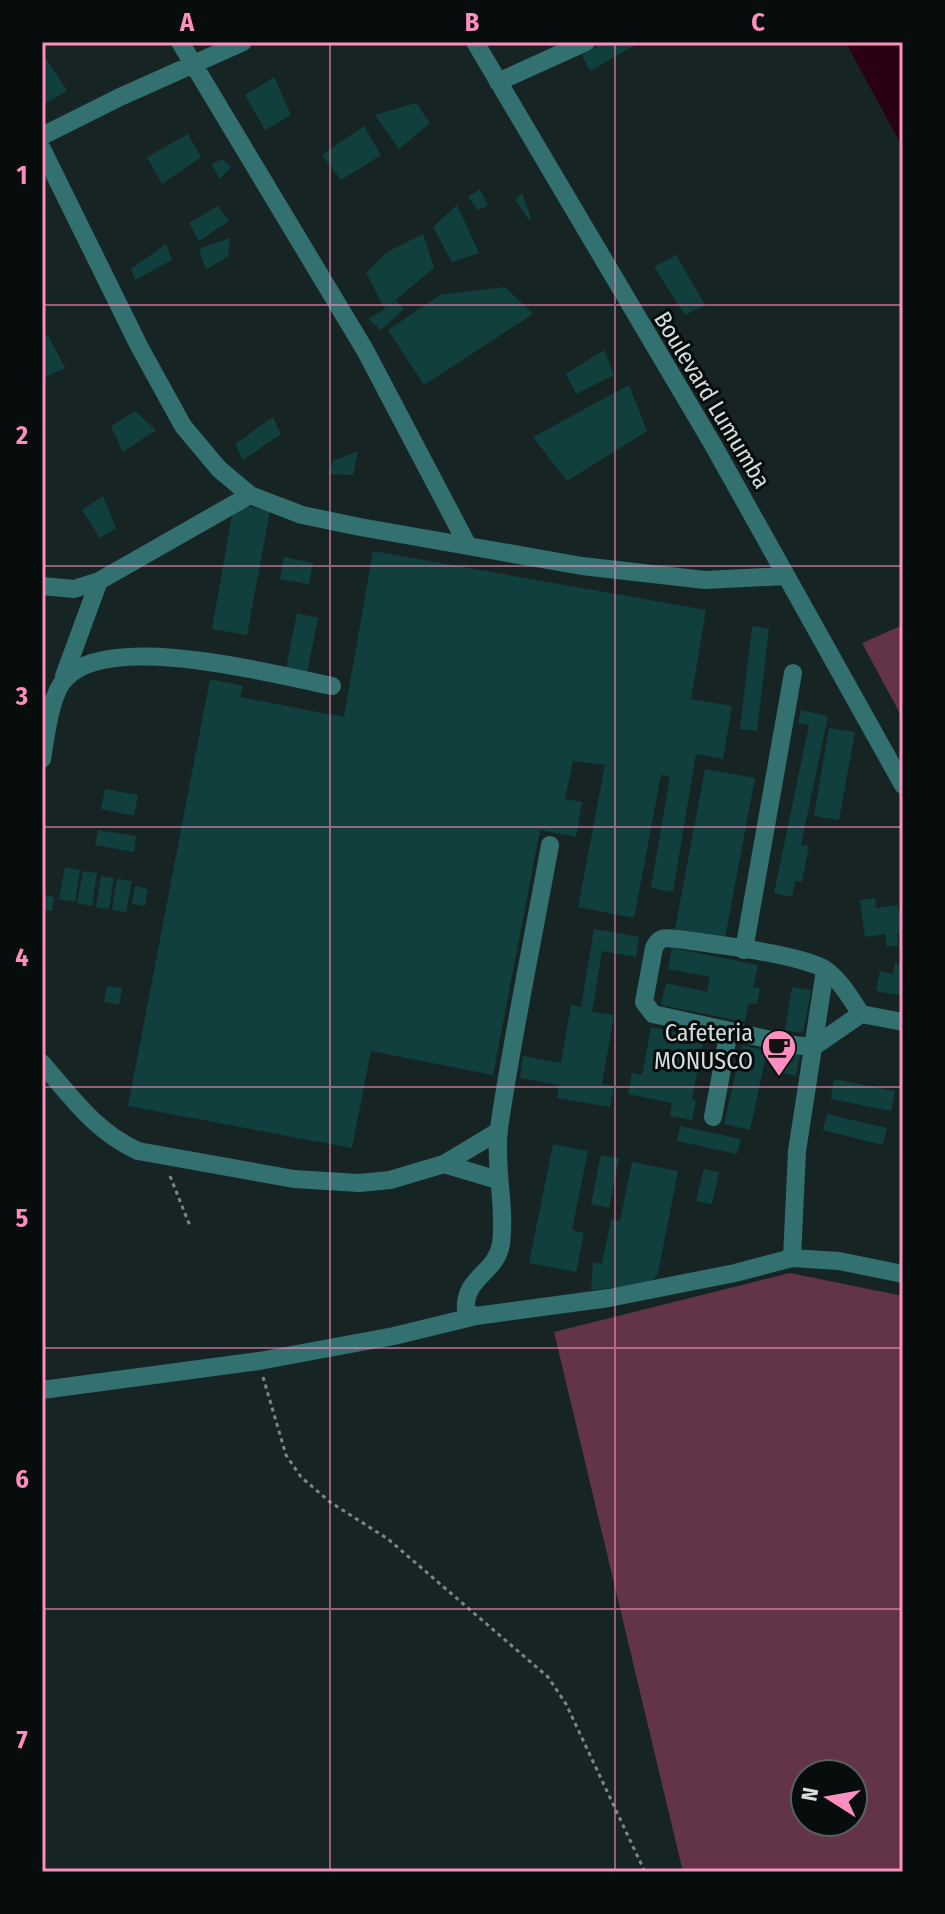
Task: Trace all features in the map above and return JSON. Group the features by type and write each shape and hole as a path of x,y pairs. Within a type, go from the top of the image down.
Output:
{"street":[{"path":"180,42 365,350 468,546"},
{"path":"42,136 243,42"},
{"name":"Boulevard Lumumba","path":"475,42 712,443 903,785"},
{"path":"498,82 586,42"},
{"path":"42,149 139,346 183,426 219,469 250,495 302,515 582,566 705,580 786,576"},
{"path":"42,586 74,589 99,581 250,495"},
{"path":"42,759 50,713 99,581"},
{"path":"63,680 81,664 121,656 218,662 332,686"},
{"path":"744,950 793,673"},
{"path":"476,1316 466,1311 465,1297 470,1286 499,1252 503,1231 498,1180 499,1131 550,845"},
{"path":"861,1014 843,987 825,970 805,961 663,938 657,940 654,948 644,1002 653,1014 813,1047 861,1014 903,1022"},
{"path":"792,1258 797,1151 825,970"},
{"path":"713,1117 729,1031"},
{"path":"42,1063 84,1112 114,1140 138,1151 165,1157 294,1179 359,1183 390,1180 444,1164 499,1131"},
{"path":"444,1164 498,1180"},
{"path":"42,1390 259,1361 394,1336 476,1316 609,1298 735,1273 792,1258 839,1261 903,1274"}],"path":[{"path":"165,1157 190,1226"},
{"path":"259,1361 286,1455 301,1477 330,1502 388,1539 548,1677 566,1704 645,1872"}],"shaded area":[{"path":"846,42 903,42 903,148 852,54"},
{"path":"903,625 903,719 862,643"},
{"path":"790,1273 903,1296 903,1872 683,1872 554,1332"}],"building":[{"path":"604,42 640,42 590,71 582,55"},
{"path":"47,60 67,91 42,105 42,63"},
{"path":"274,77 291,115 265,130 245,95"},
{"path":"416,103 430,123 399,149 375,115"},
{"path":"364,126 381,155 341,180 322,155"},
{"path":"188,134 201,157 162,184 147,157"},
{"path":"222,159 231,167 220,179 211,164"},
{"path":"480,189 488,206 478,210 468,197"},
{"path":"522,193 531,217 529,220 515,200"},
{"path":"457,205 479,253 452,262 433,227"},
{"path":"218,206 229,221 199,241 189,223"},
{"path":"423,234 434,268 385,309 366,273 387,252"},
{"path":"230,238 228,256 206,270 199,249"},
{"path":"166,244 172,260 135,280 131,269"},
{"path":"676,255 705,305 685,315 654,267"},
{"path":"505,287 533,314 424,385 388,330 440,295"},
{"path":"396,301 404,309 381,330 368,319"},
{"path":"48,335 65,368 43,378 42,339"},
{"path":"604,350 614,375 576,394 566,374"},
{"path":"629,385 647,431 567,481 533,437"},
{"path":"135,411 156,430 123,452 111,426"},
{"path":"273,417 281,434 243,460 235,444"},
{"path":"358,451 353,475 329,474 333,461"},
{"path":"103,496 116,528 100,538 82,510"},
{"path":"234,504 270,511 247,635 212,629"},
{"path":"373,551 706,610 691,699 732,706 723,759 696,754 673,892 651,888 670,776 661,775 634,918 578,907 605,765 573,761 565,799 582,802 576,837 540,830 493,1075 371,1051 352,1148 128,1106 210,679 243,686 240,697 344,717"},
{"path":"284,557 313,563 309,584 280,579"},
{"path":"297,613 318,618 307,673 286,669"},
{"path":"752,626 769,629 757,731 740,729"},
{"path":"801,710 828,716 801,845 809,846 802,882 795,881 792,897 774,893 809,725 798,723"},
{"path":"829,728 855,732 839,820 814,816"},
{"path":"705,769 755,778 725,938 675,929"},
{"path":"105,789 138,795 134,816 101,809"},
{"path":"98,830 136,836 134,852 95,845"},
{"path":"65,867 80,870 75,902 59,899"},
{"path":"83,871 97,873 92,906 77,903"},
{"path":"101,876 114,878 109,909 96,907"},
{"path":"117,879 132,881 126,912 112,910"},
{"path":"135,886 148,889 145,906 132,904"},
{"path":"42,895 54,897 52,911 42,910"},
{"path":"875,898 876,908 898,905 900,920 903,920 903,933 897,934 899,945 887,947 885,934 865,937 860,900"},
{"path":"594,929 639,937 636,957 602,951 592,1012 614,1015 602,1084 614,1086 610,1107 557,1098 559,1085 520,1078 523,1056 561,1063 571,1005 581,1007"},
{"path":"672,948 758,965 753,987 760,988 757,1004 749,1003 745,1022 661,1005 666,983 707,992 710,977 668,969"},
{"path":"895,963 903,965 903,996 876,991 880,971 893,974"},
{"path":"107,986 122,988 119,1005 104,1002"},
{"path":"792,987 811,990 803,1033 785,1030"},
{"path":"651,1027 704,1038 692,1099 696,1100 692,1120 670,1116 672,1103 628,1094 632,1073 642,1075"},
{"path":"742,1045 767,1051 750,1130 724,1124"},
{"path":"788,1048 801,1051 796,1076 783,1073"},
{"path":"834,1079 895,1091 891,1111 831,1099"},
{"path":"827,1114 887,1128 883,1145 823,1130"},
{"path":"680,1126 741,1139 737,1154 677,1141"},
{"path":"553,1144 588,1151 572,1230 584,1233 576,1272 529,1263"},
{"path":"601,1155 619,1158 609,1208 591,1204"},
{"path":"632,1162 678,1171 658,1273 649,1284 591,1290 593,1262 602,1264 611,1219 620,1221"},
{"path":"704,1169 719,1172 712,1204 696,1201"}],"place":[{"name":"Cafeteria MONUSCO","path":"779,1078"}]}
